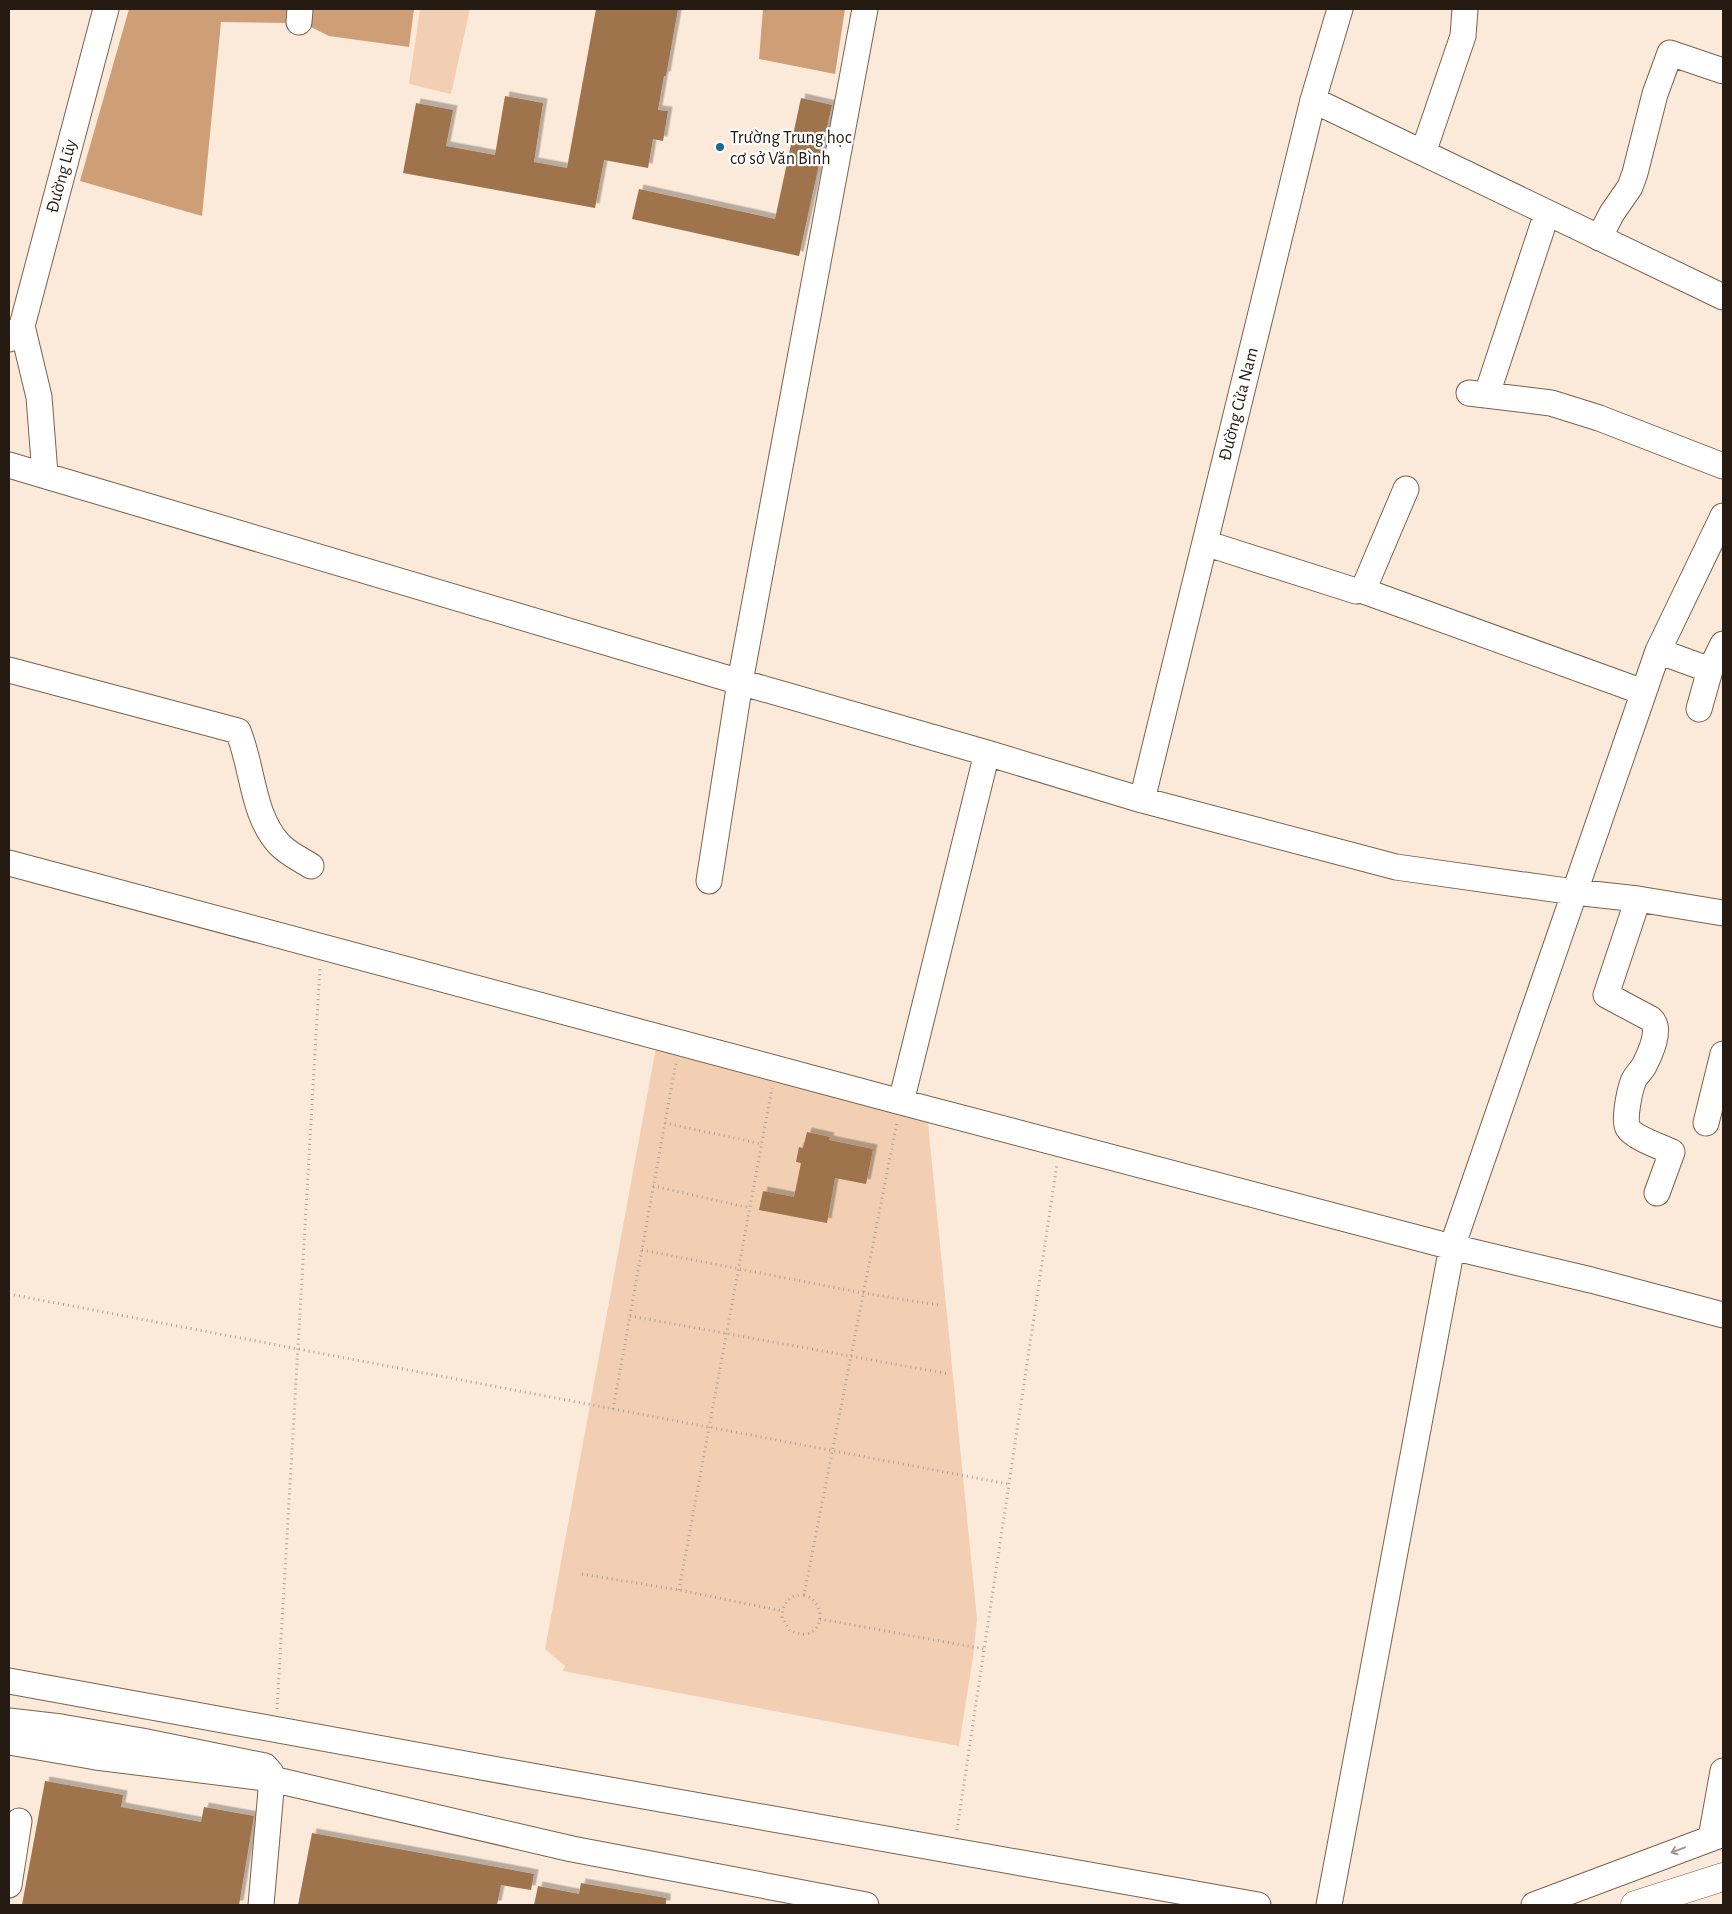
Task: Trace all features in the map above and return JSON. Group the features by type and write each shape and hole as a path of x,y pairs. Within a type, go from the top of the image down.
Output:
{"highway":[{"path":"1635,1905 1723,1878"}],"street":[{"name":"Đường Lũy","path":"15,332 106,9"},
{"path":"709,881 740,682 865,9"},
{"name":"Đường Cửa Nam","path":"1142,800 1312,100 1340,9"},
{"path":"1423,153 1462,36 1465,9"},
{"path":"1599,238 1612,213 1630,187 1655,94 1670,53 1723,71"},
{"path":"1312,100 1723,297"},
{"path":"1547,213 1478,394 1559,406 1599,418 1723,466"},
{"path":"15,332 39,397 45,474"},
{"path":"9,465 45,474 1142,800 1396,867 1638,899 1723,913"},
{"path":"1361,590 1364,588 1406,489"},
{"path":"1329,1905 1452,1247 1658,651 1723,516"},
{"path":"1204,543 1356,591 1361,590 1643,692"},
{"path":"1699,709 1710,670 1723,644"},
{"path":"1658,651 1710,670"},
{"path":"9,670 238,731 264,823 279,845 310,866"},
{"path":"901,1102 987,753"},
{"path":"9,863 1060,1144 1452,1247 1591,1280 1723,1315"},
{"path":"1638,899 1606,995 1651,1019 1655,1023 1657,1030 1644,1065 1633,1082 1626,1120 1627,1127 1633,1133 1672,1152 1658,1193"},
{"path":"1706,1123 1723,1054"},
{"path":"9,1681 670,1802 954,1850 1258,1905"},
{"path":"9,1721 61,1727 265,1766 271,1773 272,1779 261,1905"},
{"path":"9,1742 96,1757 272,1779 572,1849 866,1905"},
{"path":"1534,1905 1717,1836 1723,1771"},
{"path":"9,1885 19,1821"}],"path":[{"path":"276,1730 321,946"},
{"path":"613,1409 680,1042"},
{"path":"679,1590 773,1085"},
{"path":"804,1595 901,1102"},
{"path":"665,1123 762,1144"},
{"path":"954,1850 1060,1144"},
{"path":"653,1186 750,1208"},
{"path":"642,1250 863,1293 939,1305"},
{"path":"9,1294 1008,1484"},
{"path":"630,1316 949,1374"},
{"path":"582,1574 679,1590 782,1611"},
{"path":"804,1595 811,1597 816,1602 820,1609 820,1619 812,1632 798,1634 790,1630 784,1623 782,1611 784,1604 790,1598 804,1595"},
{"path":"820,1619 984,1649"}],"shaded area":[{"path":"129,9 289,9 289,23 221,22 202,216 80,181"},
{"path":"306,9 414,9 409,47 329,36 309,26"},
{"path":"420,9 470,9 451,94 409,84"},
{"path":"763,9 845,9 835,74 759,59"},
{"path":"657,1042 927,1113 977,1619 959,1746 563,1671 565,1666 545,1649"}],"building":[{"path":"596,9 678,9 658,110 668,111 663,141 653,139 648,168 604,160 595,208 403,173 416,103 453,110 446,146 495,155 505,96 543,103 534,162 567,168"},
{"path":"801,98 832,105 799,256 632,219 639,189 775,219"},
{"path":"807,1132 830,1137 829,1140 873,1149 866,1184 835,1178 827,1223 759,1210 763,1191 794,1197 801,1163 796,1162 799,1147 803,1148"},
{"path":"45,1781 123,1795 121,1807 201,1822 204,1807 254,1816 239,1905 22,1905"},
{"path":"312,1833 534,1874 531,1890 501,1885 497,1905 298,1905"},
{"path":"581,1883 666,1898 666,1905 534,1905 538,1886 579,1894"}],"place":[{"name":"Trường Trung học cơ sở Văn Bình","path":"720,147"}]}
